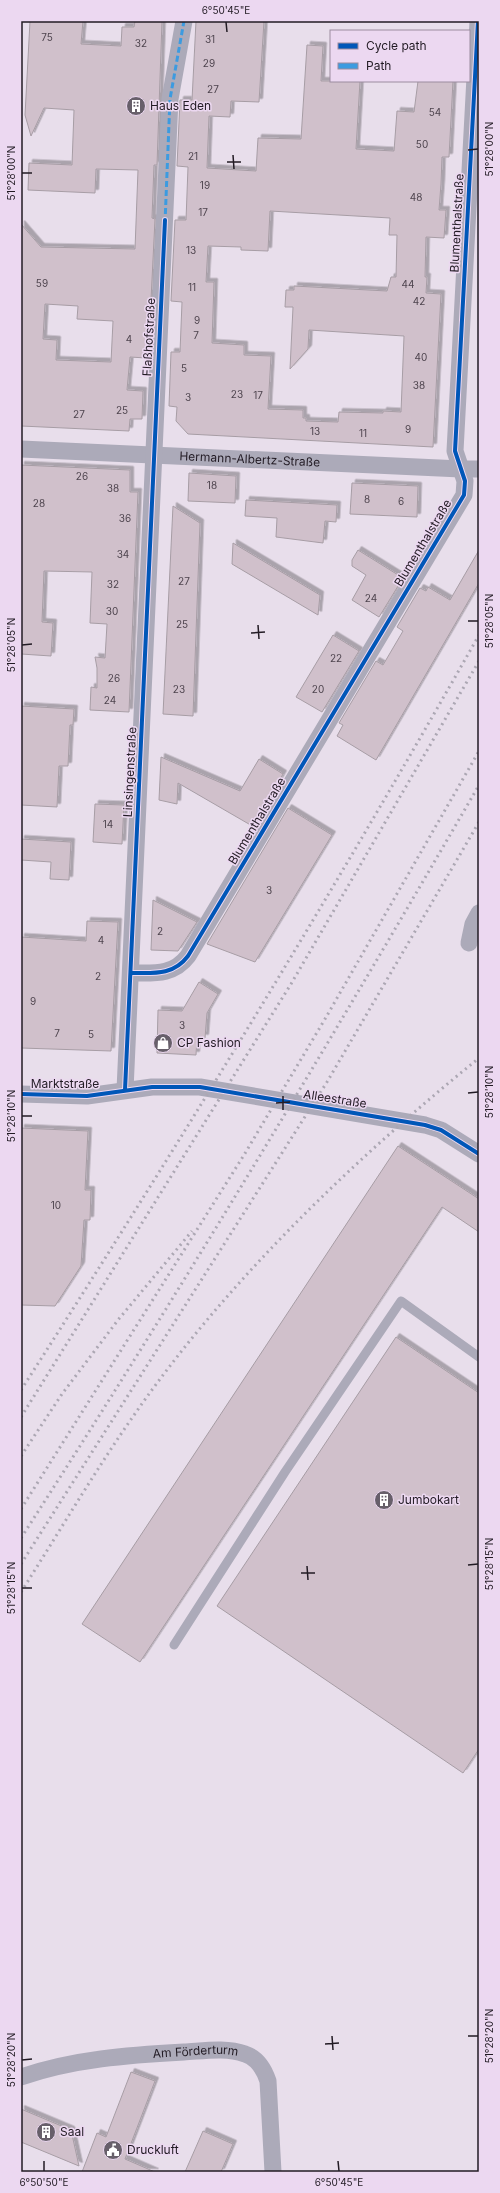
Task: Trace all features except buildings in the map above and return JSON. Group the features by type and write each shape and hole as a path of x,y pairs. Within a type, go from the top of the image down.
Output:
{"street":[{"name":"Flaßhofstraße","path":"154,455 170,99 184,21"},
{"name":"Blumenthalstraße","path":"131,973 166,972 179,966 188,956 464,495 465,481 455,451 475,165 478,21"},
{"name":"Hermann-Albertz-Straße","path":"21,449 461,470 479,468"},
{"name":"Linsingenstraße","path":"125,1090 152,530 154,455"},
{"path":"469,943 473,924 479,913"},
{"name":"Marktstraße","path":"21,1094 86,1096 125,1090 180,1086"},
{"name":"Alleestraße","path":"180,1086 200,1087 425,1125 441,1130 479,1154"},
{"name":"Am Förderturm","path":"21,2077 65,2066 112,2058 212,2050 244,2053 252,2057 259,2064 268,2081 273,2172"}],"lane":[{"path":"174,1646 286,1472 401,1301 479,1357"}],"railway":[{"path":"21,1390 198,1110 369,826 479,635"},
{"path":"21,1417 291,984 479,661"},
{"path":"21,1509 244,1155 325,1019 479,751"},
{"path":"21,1538 197,1259 368,975 479,785"},
{"path":"21,1564 327,1082 479,822"},
{"path":"21,1592 89,1482 132,1418 168,1368 208,1319 249,1272 338,1182 384,1139 479,1058"},
{"path":"21,1456 62,1394 118,1320 192,1231"}],"marked path":[{"path":"165,223 170,99 184,21"}],"cycle path":[{"path":"131,973 155,973 169,970 176,967 188,956 464,495 465,481 455,451 478,21"},
{"path":"125,1090 165,220"},
{"path":"21,1094 87,1096 152,1087 200,1087 425,1125 441,1130 479,1154"}],"place":[{"name":"Haus Eden","path":"136,106"},
{"name":"CP Fashion","path":"163,1043"},
{"name":"Jumbokart","path":"384,1500"},
{"name":"Saal","path":"46,2132"},
{"name":"Druckluft","path":"113,2150"}]}
